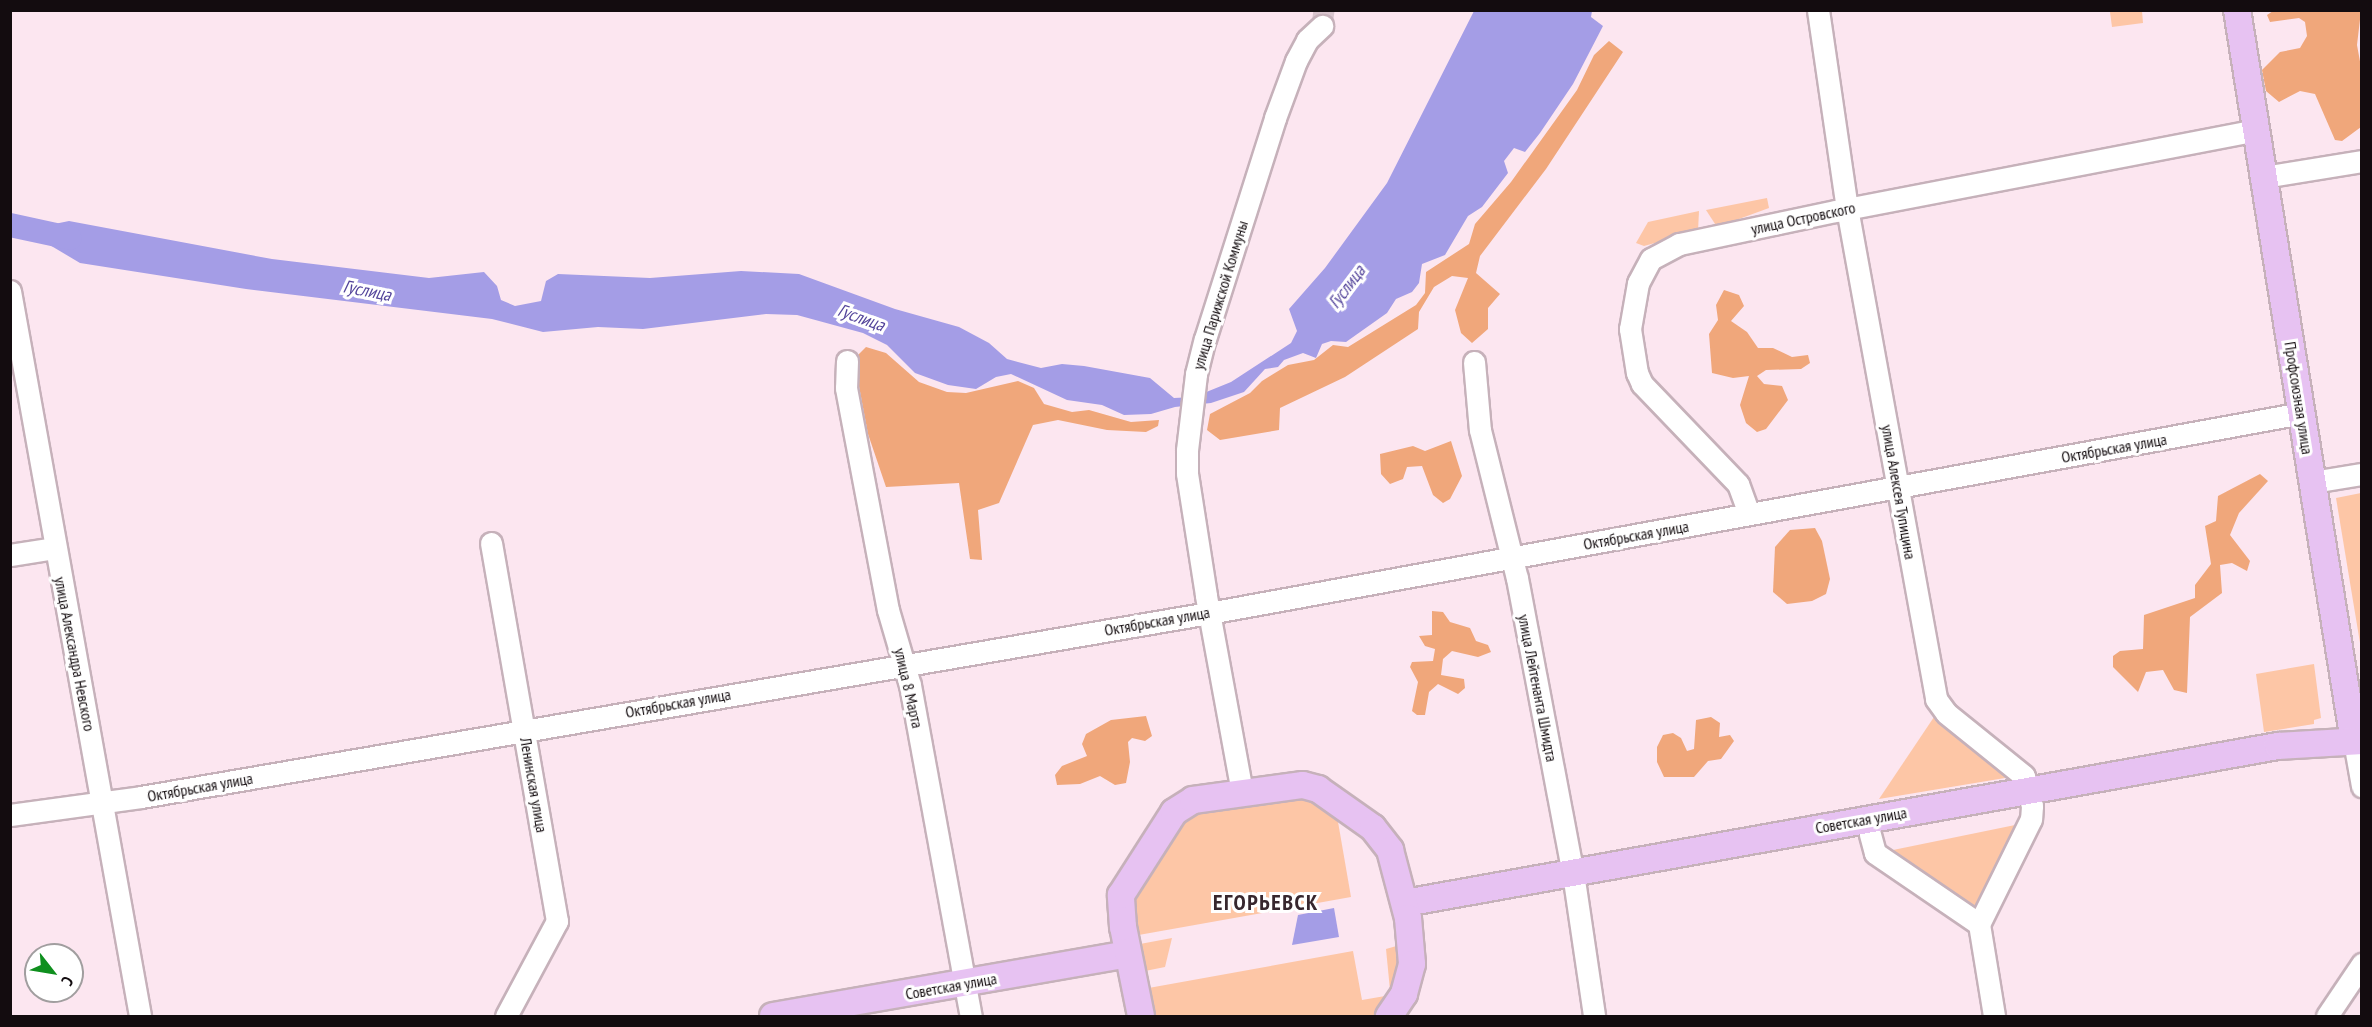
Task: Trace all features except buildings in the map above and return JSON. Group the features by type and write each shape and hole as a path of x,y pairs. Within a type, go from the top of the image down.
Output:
{"main road":[{"name":"Профсоюзная улица","path":"2237,10 2313,482 2358,741"},
{"name":"Советская улица","path":"1406,910 2031,798 2280,760 2318,746 2358,741"},
{"path":"1141,1017 1121,895 1174,812 1193,800 1303,785 1318,789 1386,842 1406,910 1410,980 1389,1017"},
{"name":"Советская улица","path":"1574,881 1870,834 2031,798"},
{"name":"Советская улица","path":"855,1017 968,999 1130,961"},
{"name":"Советская улица","path":"773,1017 968,999"}],"street":[{"name":"улица Алексея Тупицина","path":"1818,10 1847,208 1936,699 1946,713 2024,776 2031,798"},
{"name":"улица Парижской Коммуны","path":"1242,792 1186,473 1190,429 1196,374 1289,80 1307,40 1322,26"},
{"name":"улица Островского","path":"1749,514 1737,484 1642,384 1630,329 1638,284 1651,259 1679,244 1847,208 2256,130"},
{"path":"2264,177 2361,161"},
{"name":"улица Александра Невского","path":"10,291 55,548 104,801 140,1017"},
{"name":"улица 8 Марта","path":"847,361 846,388 888,610 904,664 968,999"},
{"name":"улица Лейтенанта Шмидта","path":"1474,362 1480,430 1511,558 1574,881 1594,1017"},
{"name":"Октябрьская улица","path":"10,814 104,801 1209,613 2302,413"},
{"path":"2313,482 2361,474"},
{"name":"Ленинская улица","path":"491,543 557,921 506,1017"},
{"path":"10,555 55,548"},
{"name":"Профсоюзная улица","path":"2358,741 2361,786"},
{"path":"1995,1017 1979,924 2031,819 2031,798"},
{"path":"1870,834 1875,854 1979,924"},
{"path":"2327,1017 2361,964"},
{"path":"2337,1017 2361,986"}],"shaded area":[{"path":"2142,11 2143,23 2112,27 2110,12"},
{"path":"2273,11 2361,11 2357,45 2361,67 2361,127 2342,141 2335,140 2315,94 2300,91 2279,102 2266,91 2262,70 2280,52 2300,48 2307,36 2305,22 2299,18 2270,22 2267,15"},
{"path":"1609,41 1623,52 1546,169 1480,256 1476,273 1500,294 1488,308 1488,329 1472,343 1461,333 1455,310 1468,278 1452,276 1434,287 1419,312 1418,329 1345,377 1280,408 1279,430 1220,440 1207,430 1210,414 1250,393 1262,381 1288,365 1314,360 1333,345 1348,347 1416,305 1425,293 1426,272 1469,244 1475,224 1511,182 1577,90 1594,55"},
{"path":"1767,198 1769,208 1717,227 1706,210"},
{"path":"1699,211 1698,231 1644,246 1636,243 1648,222"},
{"path":"1724,290 1739,295 1744,306 1731,321 1747,332 1758,348 1773,348 1792,357 1808,355 1810,363 1801,369 1766,370 1757,376 1764,384 1782,386 1788,400 1766,429 1757,432 1746,423 1740,405 1749,376 1733,378 1712,373 1709,334 1718,320 1716,305"},
{"path":"866,347 886,353 919,382 947,392 966,393 1018,381 1034,388 1044,404 1072,412 1089,410 1131,422 1159,420 1158,426 1146,432 1107,430 1058,420 1033,425 999,503 978,510 982,560 970,559 959,483 886,487 868,434 858,381 858,355"},
{"path":"1451,441 1462,476 1450,499 1443,503 1433,495 1422,466 1407,467 1403,479 1390,484 1381,474 1380,454 1413,446 1425,451"},
{"path":"2260,474 2268,481 2239,513 2230,535 2250,561 2247,571 2232,563 2220,565 2222,593 2190,617 2187,693 2174,690 2163,670 2146,672 2138,692 2113,667 2113,656 2120,651 2143,649 2144,615 2195,598 2195,585 2211,564 2205,526 2216,521 2218,496"},
{"path":"2362,493 2361,649 2336,498"},
{"path":"1815,528 1822,541 1830,579 1826,594 1812,601 1787,604 1773,592 1775,547 1790,530"},
{"path":"1432,611 1443,612 1450,622 1470,628 1476,641 1488,645 1491,652 1478,657 1452,651 1443,659 1441,675 1464,679 1465,688 1458,694 1438,684 1429,692 1425,715 1417,715 1412,711 1418,682 1410,667 1412,662 1433,661 1435,649 1425,646 1419,636 1432,635"},
{"path":"2314,664 2321,718 2314,720 2314,724 2264,732 2256,674"},
{"path":"1146,716 1152,736 1145,741 1132,738 1128,742 1130,762 1126,783 1115,785 1100,776 1080,784 1057,785 1055,775 1062,766 1087,756 1082,744 1086,734 1111,720"},
{"path":"1711,717 1720,723 1719,737 1730,735 1734,741 1721,759 1708,761 1694,777 1664,777 1657,762 1657,747 1663,735 1673,733 1681,738 1687,751 1694,749 1696,720"},
{"path":"1934,717 2007,774 2005,778 1879,799"},
{"path":"1298,795 1337,816 1351,897 1133,936 1131,888 1175,823 1195,809"},
{"path":"2020,824 1976,910 1896,857 1893,850"},
{"path":"1172,938 1165,967 1145,971 1140,944"},
{"path":"1400,945 1397,990 1390,990 1386,949"},
{"path":"1353,951 1362,1000 1391,995 1382,1016 1151,1016 1143,989"}],"water":[{"path":"1474,11 1592,11 1591,17 1603,26 1573,84 1540,133 1525,152 1514,148 1504,161 1508,173 1482,207 1468,216 1445,255 1422,264 1419,283 1412,292 1396,299 1387,313 1346,342 1331,341 1322,344 1316,358 1303,353 1284,360 1278,367 1265,369 1244,392 1211,403 1175,407 1151,414 1124,415 1102,405 1067,400 1011,374 996,377 976,389 948,385 915,373 887,345 863,333 797,315 766,314 643,329 598,327 543,332 492,319 246,289 80,263 43,241 35,228 69,221 272,259 429,278 484,272 497,286 501,300 515,306 541,301 546,281 558,274 650,278 741,271 799,274 895,309 959,327 989,343 1007,359 1041,368 1062,364 1084,366 1150,378 1174,398 1194,397 1231,382 1291,343 1297,331 1289,309 1325,268 1387,183"},
{"path":"1334,908 1339,937 1292,945 1298,915"}],"waterway":[{"name":"Гуслица","path":"10,225 70,238"}],"tunnel":[{"path":"1322,26 1324,10"}],"district":[{"name":"ЕГОРЬЕВСК","path":"1266,903"}]}
